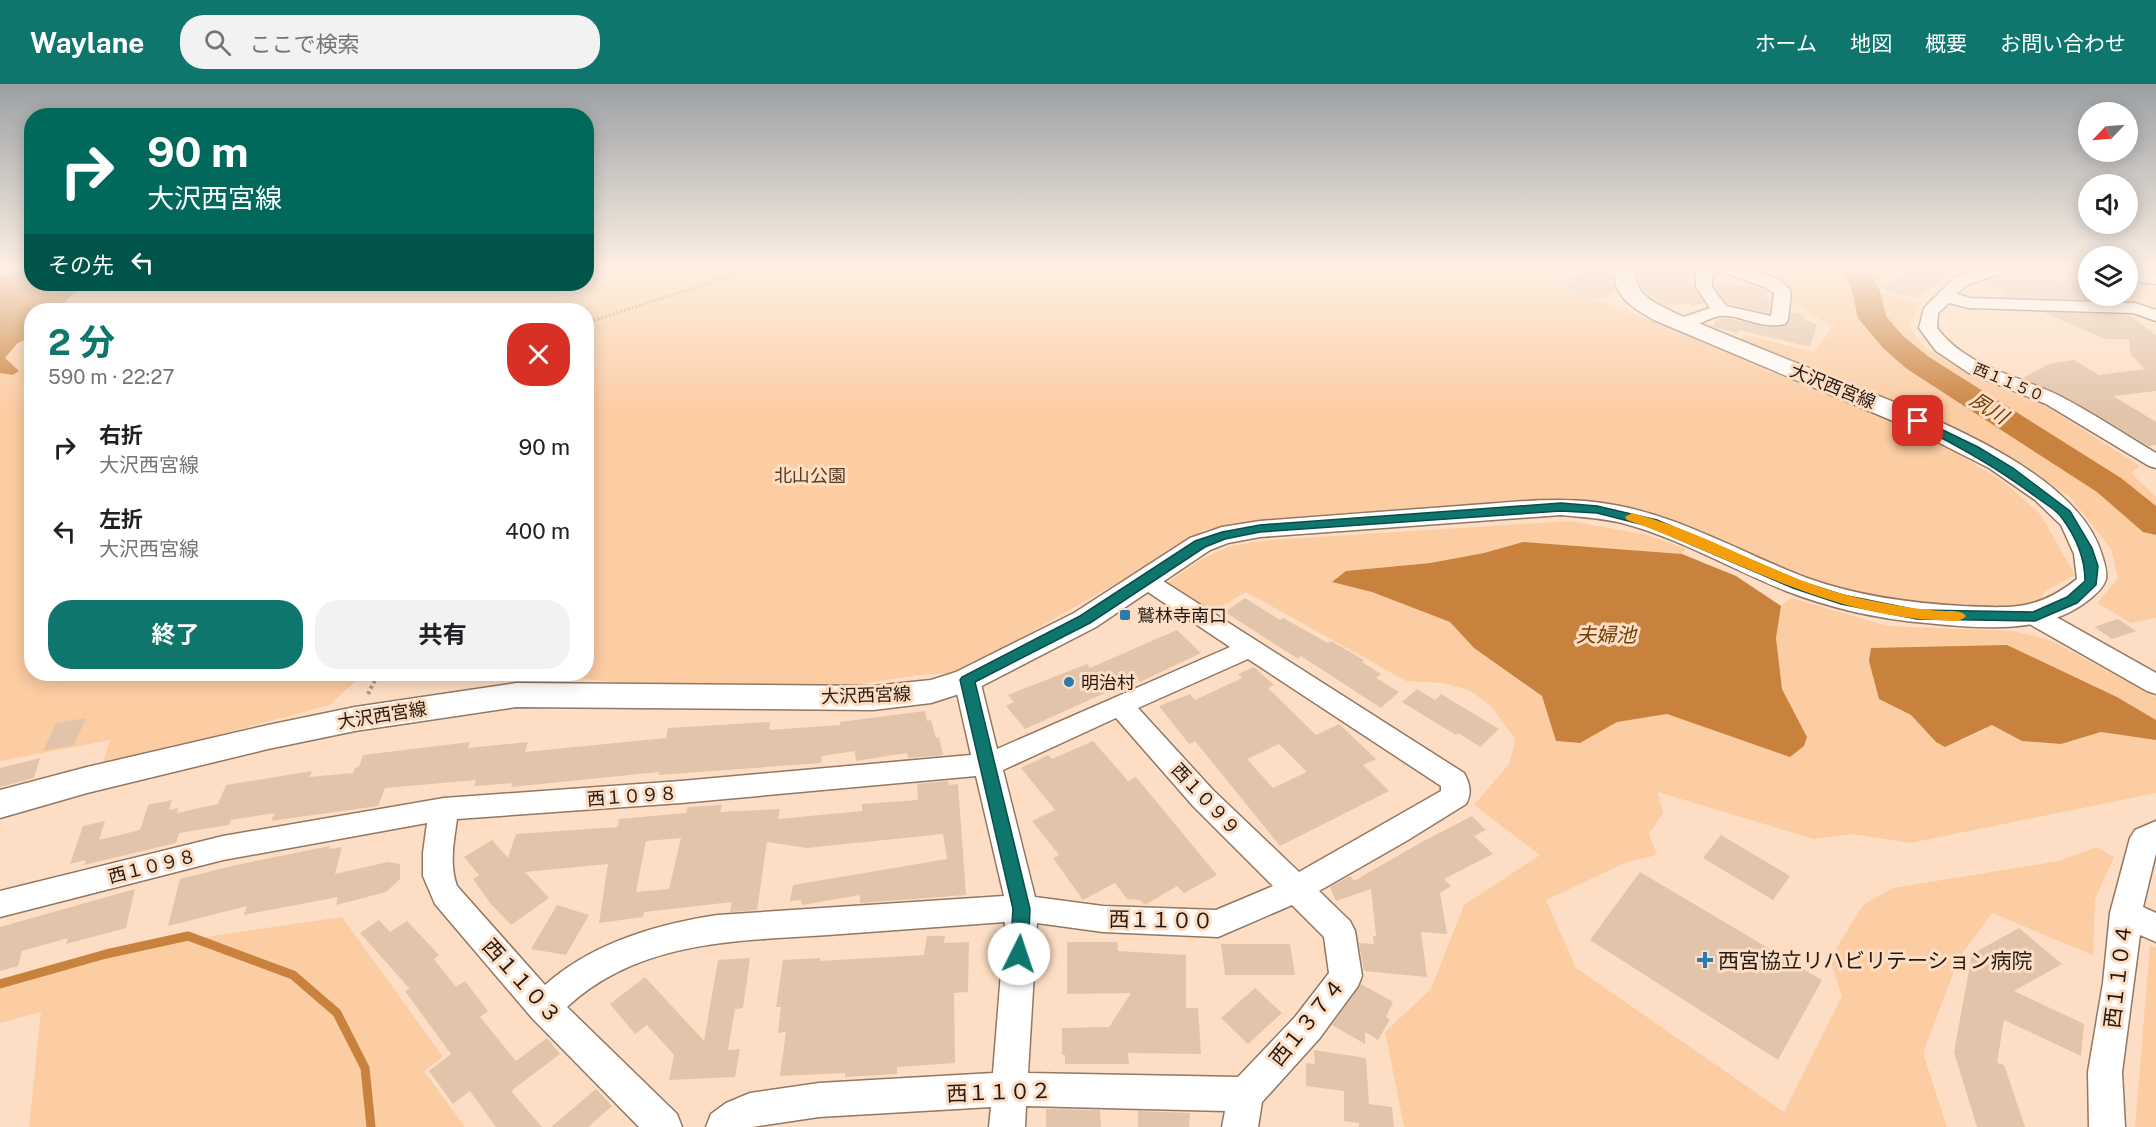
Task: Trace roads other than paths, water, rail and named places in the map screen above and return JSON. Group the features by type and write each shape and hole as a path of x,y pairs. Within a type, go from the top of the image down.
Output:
{"main road":[{"name":"大沢西宮線","path":"10,800 268,737 355,719 516,695 873,698 925,692 967,680 1085,620 1200,544 1222,536 1260,529 1561,507 1597,510 1652,523 1797,585 1841,599 1917,614 2035,616 2072,600 2092,582 2092,566 2086,548 2065,513 2038,490 1974,449 1918,421 1665,316"}],"street":[{"path":"1681,324 1704,316"},
{"path":"1745,316 1769,321 1779,320 1780,316"},
{"name":"西１１５０","path":"1930,316 1928,328 1942,347 1976,369 2053,400 2156,462"},
{"name":"西１１００","path":"544,1007 581,975 645,943 683,933 1022,909 1103,919 1218,924 1294,890 1398,832 1456,796 1454,781 1144,579"},
{"path":"2035,616 2156,685"},
{"name":"西１０９８","path":"0,904 223,848 444,808 681,792 989,764 1249,648"},
{"path":"967,680 1022,909 1007,1127"},
{"name":"西１０９９","path":"1120,705 1203,798 1294,890"},
{"name":"西１１０３","path":"444,808 438,871 439,884 544,1007 664,1127"},
{"name":"西１１０４","path":"2107,1127 2105,1072 2119,983 2126,913 2145,838 2156,833"},
{"name":"西１３７４","path":"1243,1110 1346,976 1339,931 1294,890"},
{"path":"2126,913 2156,928"},
{"name":"西１１０２","path":"724,1127 739,1115 770,1105 1010,1089 1243,1110"}],"water":[{"path":"0,316 24,316 24,340 17,344 5,358 19,371 13,375 0,373"},
{"name":"夫婦池","path":"1523,542 1682,554 1736,576 1781,606 1776,638 1782,689 1807,737 1804,746 1790,757 1667,714 1617,722 1580,743 1556,741 1542,696 1474,648 1450,622 1372,592 1332,582 1346,571 1430,563 1484,553"},
{"path":"2007,645 2117,697 2156,720 2156,740 2101,732 2061,744 2022,741 1992,725 1945,747 1936,742 1911,715 1879,699 1869,661 1871,648"}],"waterway":[{"name":"夙川","path":"1871,316 1893,342 1918,363 2109,485 2156,524"},
{"path":"0,984 106,954 188,936 293,975 337,1013 365,1068 371,1127"}],"place":[{"name":"鷲林寺南口","path":"1125,615"},
{"name":"明治村","path":"1069,682"},
{"name":"西宮協立リハビリテーション病院","path":"1705,960"}],"park label":[{"name":"北山公園","path":"810,475"}]}
